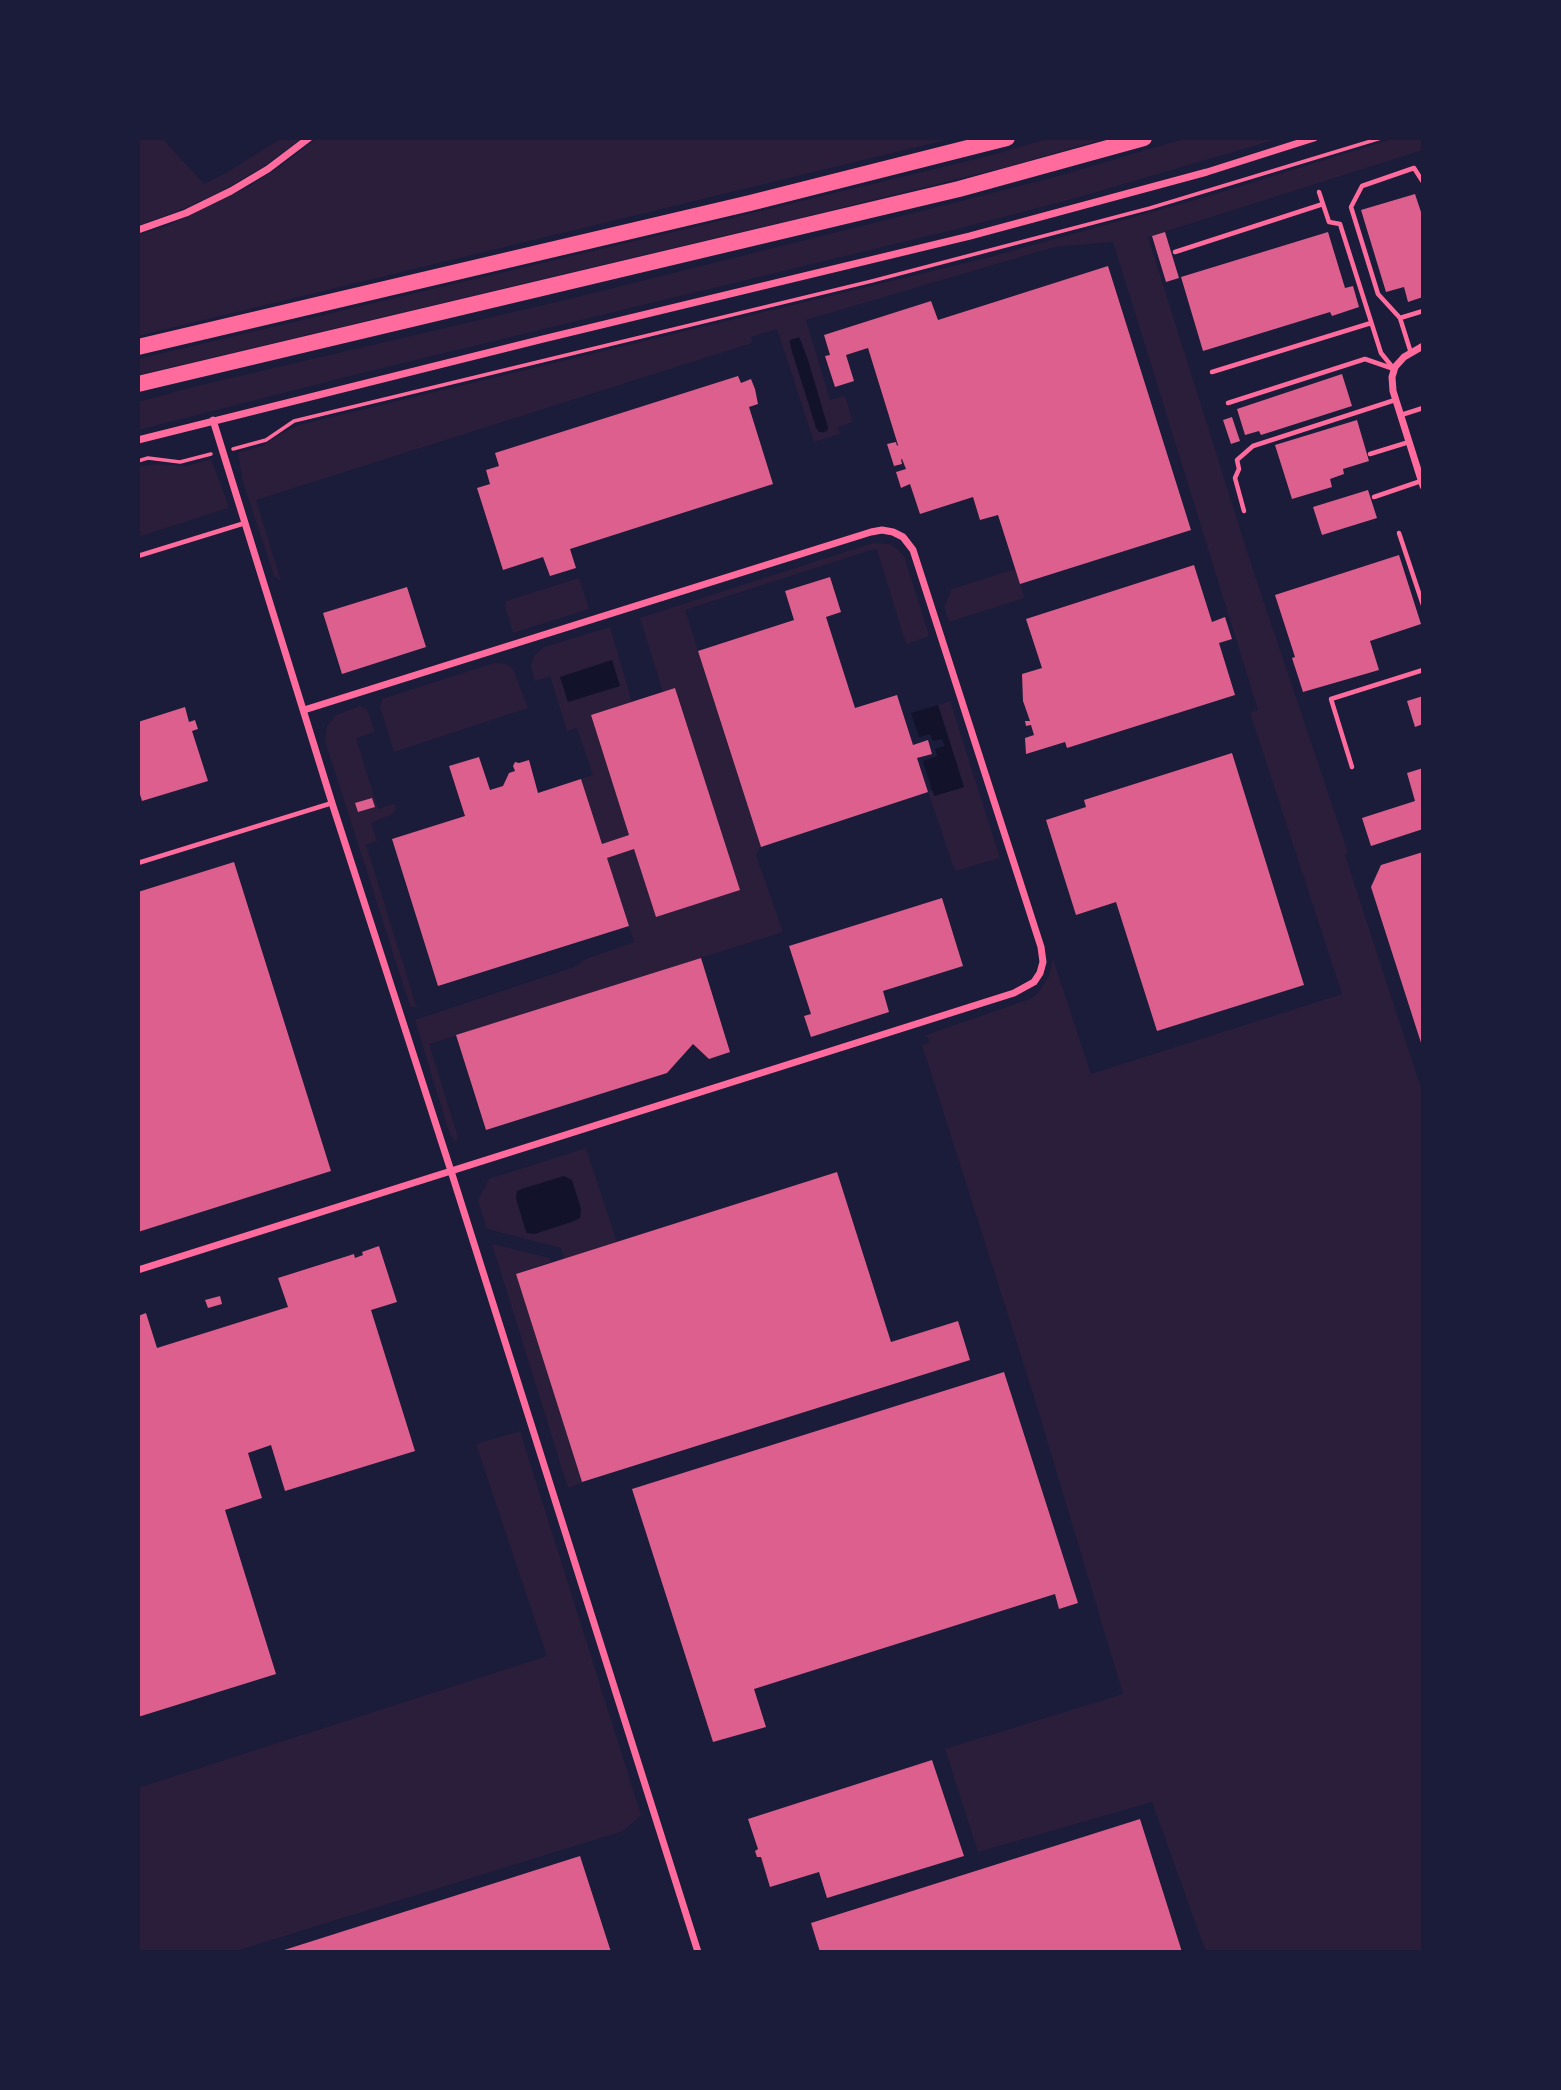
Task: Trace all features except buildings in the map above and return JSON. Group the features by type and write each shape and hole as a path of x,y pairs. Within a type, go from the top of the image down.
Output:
{"highway":[{"path":"138,347 764,200 1007,138"},
{"path":"138,384 959,189 1144,138"}],"street":[{"path":"138,230 186,213 242,186 310,138"},
{"path":"138,440 970,236 1207,172 1314,138"},
{"path":"1422,483 1396,400 1392,377 1394,369 1404,357 1423,346"},
{"path":"213,420 332,803 698,1952"},
{"path":"138,1270 1014,993 1034,982 1043,962 1041,947 913,551 903,537 893,532 882,530 858,536 304,710"}],"lane":[{"path":"1411,353 1400,318 1378,294 1351,207 1362,186 1375,181 1413,168 1423,182"},
{"path":"1319,192 1329,222 1340,224 1381,354 1394,369"},
{"path":"1175,251 1324,204"},
{"path":"1400,318 1423,311"},
{"path":"1212,372 1371,323"},
{"path":"1228,403 1365,359 1394,369"},
{"path":"1244,511 1234,478 1239,470 1237,460 1253,446 1396,400"},
{"path":"1401,415 1423,408"},
{"path":"1370,454 1409,442"},
{"path":"1374,497 1422,483"},
{"path":"138,556 246,523"},
{"path":"1399,533 1423,606"},
{"path":"1352,768 1331,699 1423,670"},
{"path":"138,863 332,803"}],"path":[{"path":"138,461 148,458 180,462 247,446 266,440 294,421 925,268 1150,208 1381,138"}],"shaded area":[{"path":"138,138 162,138 204,184 282,138 302,138 266,165 222,191 138,226"},
{"path":"317,138 954,138 138,336 138,235 167,226 248,187"},
{"path":"1051,138 1107,138 1010,166 816,214 138,375 138,359 740,216 992,155"},
{"path":"1187,138 1281,138 1076,198 961,228 138,430 138,402 565,300 961,201"},
{"path":"1395,138 1423,138 1423,150 1148,237 1253,570 1348,852 1345,855 1423,1094 1423,1952 1206,1952 1152,1802 978,1852 945,1749 1123,1694 1035,1400 922,1045 930,1042 926,1035 1030,999 1039,992 1049,976 1053,959 1091,1074 1342,994 1250,713 1258,710 1113,242 1054,247 806,320 830,400 845,396 853,422 838,427 840,434 814,442 777,329 751,337 752,343 256,500 281,581 274,576 243,482 238,453 261,446 299,425 990,257 1209,196","holes":["801,340 828,427 823,433 816,427 790,341"]},
{"path":"799,337 827,431 819,432 816,427 791,348 790,340"},
{"path":"211,459 228,508 138,537 138,466 187,466"},
{"path":"873,543 889,544 904,556 929,635 927,637 906,644 877,550 874,549 685,610 761,847 756,855 783,932 429,1044 458,1137 455,1141 449,1132 415,1020 574,967 586,959 634,942 607,858 634,849 656,917 739,890 675,688 663,692 640,618"},
{"path":"1015,569 1025,598 949,622 944,606 952,589"},
{"path":"579,578 589,609 513,633 506,601"},
{"path":"610,627 632,702 591,715 629,835 602,844 581,779 593,775 577,728 567,731 550,676 535,681 531,666 534,656 544,647"},
{"path":"612,660 620,686 568,702 560,677"},
{"path":"494,663 507,664 513,669 528,708 394,752 380,707 382,699"},
{"path":"950,701 1000,858 955,871 928,792 932,790 934,796 964,787 938,705"},
{"path":"938,705 964,787 934,796 923,761 937,756 935,749 945,746 942,739 933,741 930,734 919,737 911,713"},
{"path":"360,706 367,709 375,732 356,738 378,809 395,804 396,807 393,814 371,823 377,841 366,845 417,1008 410,1006 325,741 327,726 336,715"},
{"path":"586,1148 617,1242 564,1259 561,1248 487,1229 478,1200 489,1179","holes":["564,1176 577,1220 534,1234 525,1230 516,1198 520,1189"]},
{"path":"564,1176 572,1180 581,1209 580,1218 534,1234 527,1233 516,1198 517,1191"},
{"path":"492,1244 550,1258 551,1262 516,1274 582,1483 568,1488"},
{"path":"520,1431 641,1815 623,1831 233,1952 138,1952 138,1788 547,1656 476,1444"}]}
